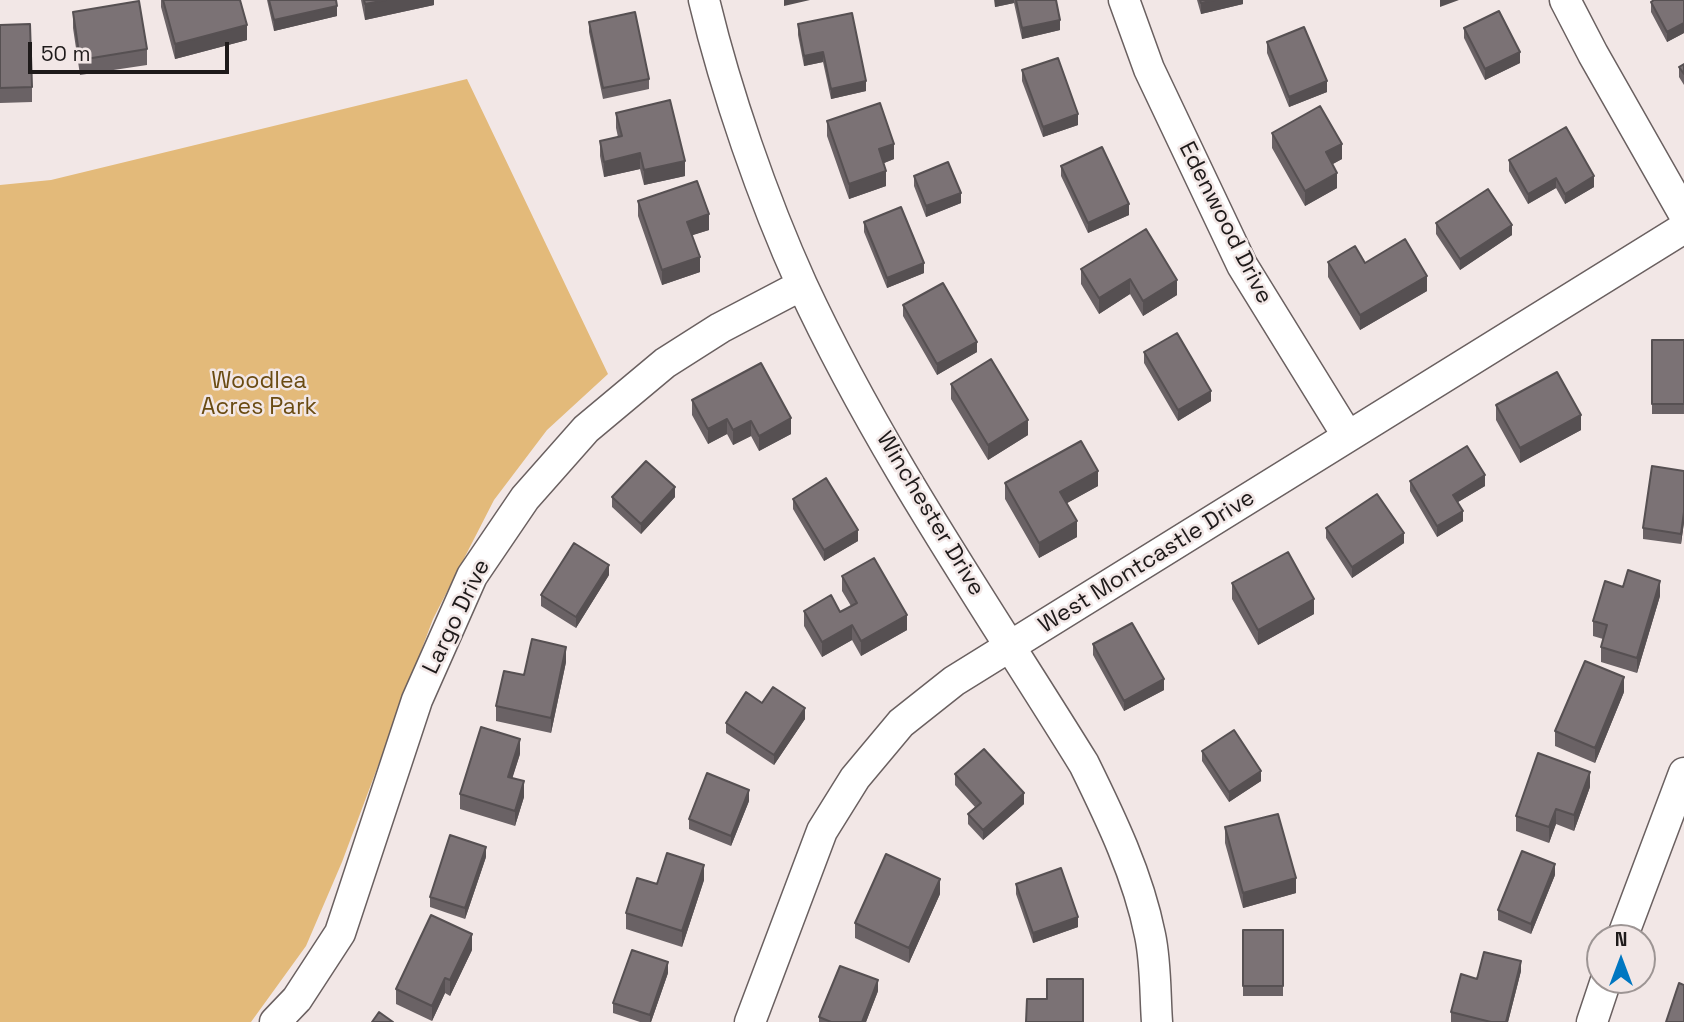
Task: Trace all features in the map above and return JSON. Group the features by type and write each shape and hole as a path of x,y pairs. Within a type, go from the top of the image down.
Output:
{"street":[{"name":"Winchester Drive","path":"704,0 728,86 753,159 802,285 866,410 1084,764 1114,825 1139,890 1151,937 1157,1022"},
{"name":"Edenwood Drive","path":"1124,0 1149,69 1242,265 1347,435"},
{"path":"1565,0 1684,214"},
{"name":"West Montcastle Drive","path":"750,1022 822,831 855,778 901,723 954,681 1684,228"},
{"name":"Largo Drive","path":"275,1022 297,999 340,933 417,700 472,576 526,498 586,429 665,363 720,328 802,285"},
{"path":"1627,924 1684,773"},
{"path":"1592,1022 1601,994"}],"green space":[{"name":"Woodlea Acres Park","path":"467,79 608,374 547,430 494,500 433,619 342,862 306,946 251,1022 0,1022 0,185 51,180"}],"building":[{"path":"163,0 240,0 247,25 175,44"},
{"path":"269,0 336,0 337,6 274,20"},
{"path":"364,0 386,0 365,4"},
{"path":"1016,0 1056,0 1060,20 1022,28"},
{"path":"1684,0 1684,23 1667,32 1651,2"},
{"path":"139,1 147,49 80,60 73,12"},
{"path":"1499,11 1520,52 1485,69 1464,28"},
{"path":"635,12 649,79 603,88 589,22"},
{"path":"852,13 866,81 831,89 823,52 804,56 798,24"},
{"path":"30,24 32,87 0,88 0,25"},
{"path":"1304,27 1327,81 1289,97 1267,42"},
{"path":"1058,58 1078,114 1043,127 1022,70"},
{"path":"670,100 685,161 644,170 640,153 604,162 600,141 622,136 616,113"},
{"path":"880,103 894,144 879,149 886,171 849,184 827,121"},
{"path":"1320,106 1342,144 1326,152 1337,173 1305,191 1272,133"},
{"path":"1566,127 1594,176 1565,194 1556,178 1528,194 1509,160"},
{"path":"1102,147 1129,204 1088,223 1061,166"},
{"path":"948,162 961,193 926,206 914,176"},
{"path":"697,181 709,214 687,222 700,257 662,270 638,201"},
{"path":"1488,189 1512,225 1460,259 1436,223"},
{"path":"901,207 924,263 887,278 864,222"},
{"path":"1146,229 1177,280 1143,301 1130,279 1099,298 1081,269"},
{"path":"1405,239 1427,276 1360,315 1328,262 1355,246 1365,263"},
{"path":"943,283 977,342 937,364 903,305"},
{"path":"1177,333 1211,391 1178,410 1144,352"},
{"path":"1652,340 1684,340 1684,404 1652,404"},
{"path":"991,359 1028,420 988,445 951,384"},
{"path":"761,363 791,418 759,436 751,421 733,430 727,419 708,429 692,400"},
{"path":"1557,372 1581,415 1520,448 1496,405"},
{"path":"1081,441 1098,471 1060,492 1077,521 1039,543 1005,483"},
{"path":"1467,446 1485,475 1453,495 1463,511 1437,526 1410,481"},
{"path":"646,461 675,487 641,524 612,497"},
{"path":"1652,466 1684,471 1681,534 1643,528"},
{"path":"826,478 858,530 824,550 793,499"},
{"path":"1377,494 1404,533 1352,567 1326,528"},
{"path":"574,543 609,565 576,617 541,595"},
{"path":"1288,552 1314,599 1258,630 1232,583"},
{"path":"874,558 907,615 861,641 852,625 822,642 804,611 831,595 840,612 857,603 842,576"},
{"path":"1628,570 1660,581 1637,658 1601,647 1607,625 1593,621 1605,581 1623,587"},
{"path":"1132,623 1164,679 1124,701 1093,644"},
{"path":"532,639 566,647 551,718 496,706 504,671 524,675"},
{"path":"1585,661 1624,677 1595,748 1555,731"},
{"path":"773,687 805,708 774,755 726,723 746,692 762,703"},
{"path":"481,727 520,739 508,777 524,781 515,811 460,794"},
{"path":"1234,730 1261,771 1229,792 1202,751"},
{"path":"984,749 1024,793 983,830 968,814 981,803 955,774"},
{"path":"1538,753 1590,772 1574,815 1556,809 1549,827 1516,816"},
{"path":"707,773 749,790 731,836 689,819"},
{"path":"1278,814 1296,878 1243,893 1225,827"},
{"path":"450,835 486,847 465,908 430,897"},
{"path":"1522,851 1555,864 1531,924 1498,910"},
{"path":"667,853 704,865 682,931 626,913 637,878 657,884"},
{"path":"886,854 940,879 909,948 855,923"},
{"path":"1061,868 1078,917 1033,933 1016,884"},
{"path":"431,915 472,934 450,980 445,978 432,1006 396,989"},
{"path":"1243,930 1283,930 1283,986 1243,986"},
{"path":"632,950 668,962 650,1015 613,1003"},
{"path":"1484,952 1521,961 1506,1022 1491,1022 1451,1012 1461,974 1477,979"},
{"path":"840,966 878,980 862,1022 831,1022 819,1017"},
{"path":"1047,979 1083,979 1083,1022 1026,1022 1027,999 1047,999"},
{"path":"1679,983 1684,985 1684,1022 1666,1022"},
{"path":"379,1012 393,1022 372,1022"}]}
